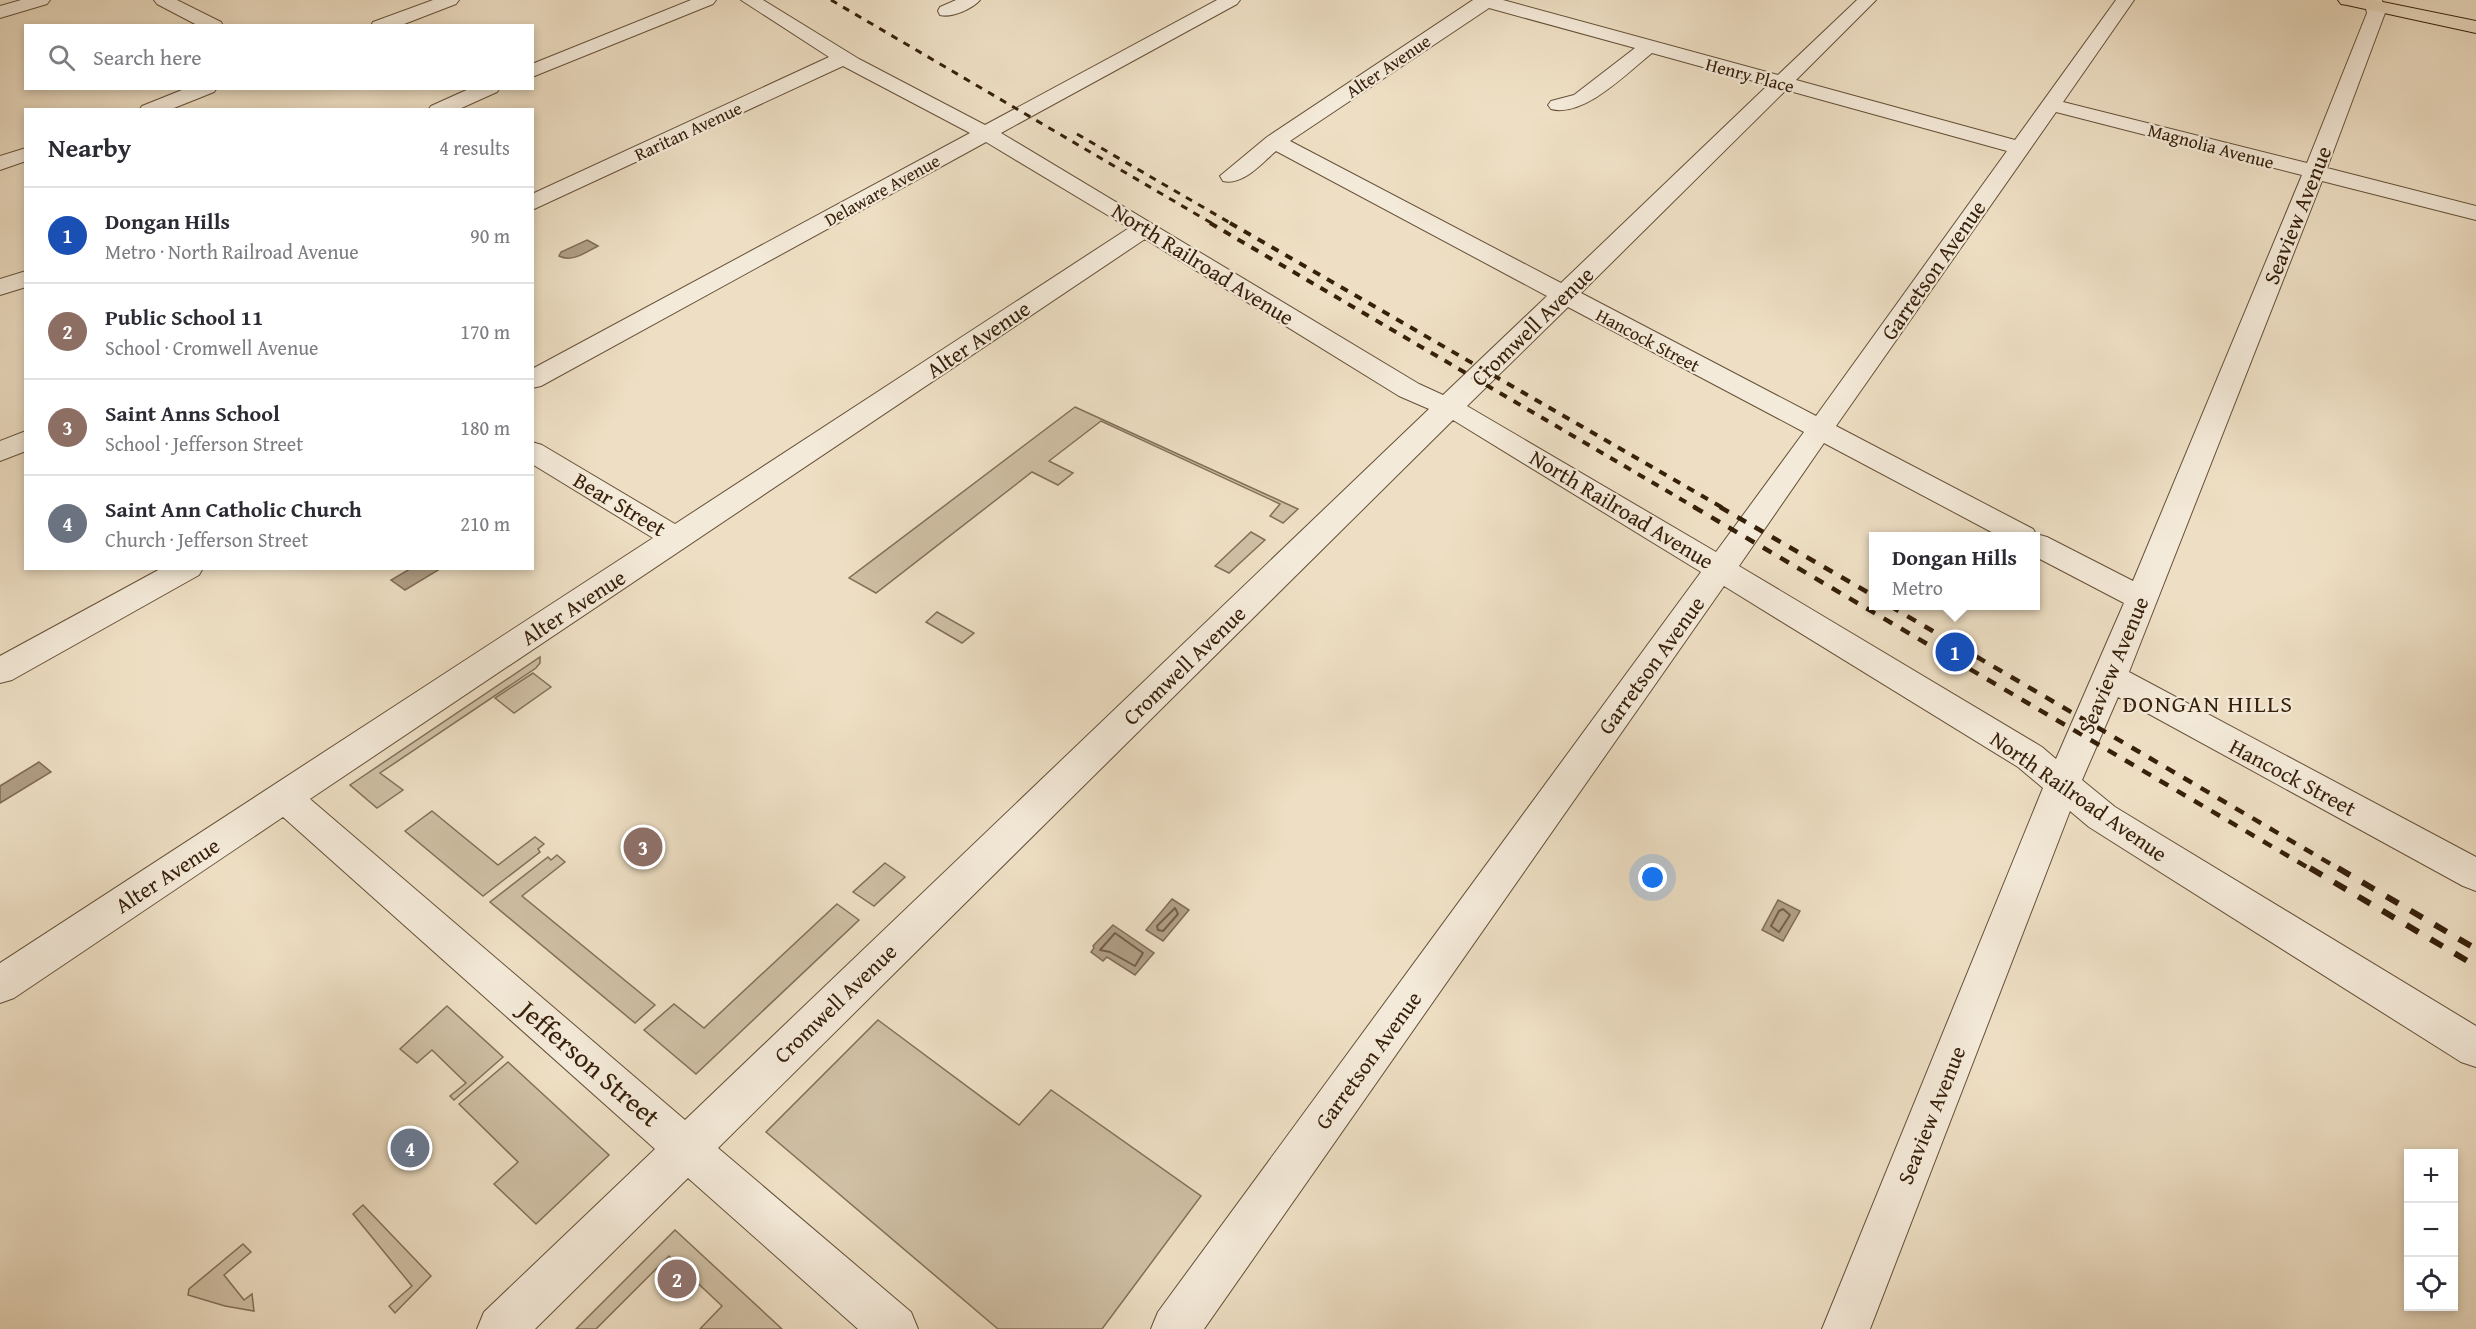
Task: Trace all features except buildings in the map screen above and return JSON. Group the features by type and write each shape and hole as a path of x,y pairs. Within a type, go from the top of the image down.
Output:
{"main road":[{"path":"2348,0 2373,3 2476,27"},
{"path":"2410,0 2476,14"}],"street":[{"path":"0,12 41,0"},
{"path":"385,24 450,0"},
{"path":"534,70 707,0"},
{"name":"North Railroad Avenue","path":"750,0 844,58 987,134 1408,390 1471,418 2030,757 2102,818 2476,1048"},
{"path":"947,11 971,0"},
{"name":"Delaware Avenue","path":"534,379 1231,0"},
{"name":"Henry Place","path":"1486,0 1648,47 2019,148"},
{"name":"Alter Avenue","path":"1231,176 1275,142 1486,0"},
{"name":"Cromwell Avenue","path":"501,1329 1867,0"},
{"name":"Garretson Avenue","path":"1175,1329 1720,569 2124,0"},
{"path":"167,1 210,24"},
{"name":"Seaview Avenue","path":"1846,1329 2062,785 2110,677 2314,173 2376,13 2373,3"},
{"path":"1558,105 1581,99 1648,47"},
{"name":"Raritan Avenue","path":"534,202 844,58"},
{"path":"153,108 202,90"},
{"path":"443,108 485,90"},
{"name":"Magnolia Avenue","path":"2051,105 2476,213"},
{"name":"Hancock Street","path":"1275,142 2013,532"},
{"path":"0,163 24,155"},
{"name":"Alter Avenue","path":"0,986 1145,228"},
{"path":"0,288 24,279"},
{"path":"0,452 24,441"},
{"name":"Bear Street","path":"534,451 677,538"},
{"path":"2040,546 2142,599"},
{"path":"0,671 184,570"},
{"name":"Hancock Street","path":"2110,677 2476,875"},
{"name":"Jefferson Street","path":"286,796 304,816 894,1329"}],"shaded area":[{"path":"1075,407 1298,509 1283,523 1270,516 1280,504 1101,421 1049,461 1073,473 1058,485 1032,472 876,593 849,578"},
{"path":"1251,532 1265,540 1229,573 1215,566"},
{"path":"937,612 974,633 962,643 926,622"},
{"path":"540,657 540,663 536,668 380,773 403,790 377,808 350,785"},
{"path":"533,673 551,687 514,713 495,698"},
{"path":"432,811 498,865 535,837 544,844 538,849 540,852 483,896 405,831"},
{"path":"557,855 565,862 522,896 655,1005 635,1023 490,902 548,857 551,860"},
{"path":"885,863 905,877 874,906 853,892"},
{"path":"837,904 859,920 696,1074 644,1030 674,1004 704,1028"},
{"path":"447,1006 503,1057 454,1100 450,1096 466,1083 432,1050 417,1063 400,1049"},
{"path":"878,1020 1019,1125 1051,1090 1201,1196 1102,1329 998,1329 766,1132"},
{"path":"508,1062 609,1155 536,1224 494,1184 518,1162 459,1104"},
{"path":"363,1205 431,1276 395,1313 389,1306 412,1286 353,1214"},
{"path":"675,1230 782,1329 700,1329 722,1306 669,1256 596,1329 576,1329"},
{"path":"243,1244 251,1252 224,1275 244,1300 252,1294 254,1311 225,1306 188,1295 189,1289"}],"water":[{"path":"587,240 598,246 574,257 559,256 561,252"},
{"path":"408,570 438,570 405,590 391,580"},
{"path":"39,762 51,772 0,803 0,786"},
{"path":"1172,899 1189,910 1163,941 1146,930"},
{"path":"1778,900 1800,911 1783,941 1762,930"},
{"path":"1113,925 1154,953 1135,975 1107,957 1103,961 1091,952 1093,946"}],"railway":[{"path":"831,0 1213,224"},
{"path":"1077,134 1232,224"},
{"path":"1210,223 1696,508"},
{"path":"1230,223 1723,508"},
{"path":"1694,507 1869,610"},
{"path":"1720,507 1869,593"},
{"path":"1869,610 2312,870"},
{"path":"1897,610 2341,870"},
{"path":"2310,868 2476,966"},
{"path":"2338,868 2476,949"}],"place":[{"name":"Dongan Hills","path":"1955,652"},
{"name":"Saint Anns School","path":"643,847"},
{"name":"Saint Ann Catholic Church","path":"410,1148"},
{"name":"Public School 11","path":"677,1279"}],"district":[{"name":"DONGAN HILLS","path":"2208,703"}]}
